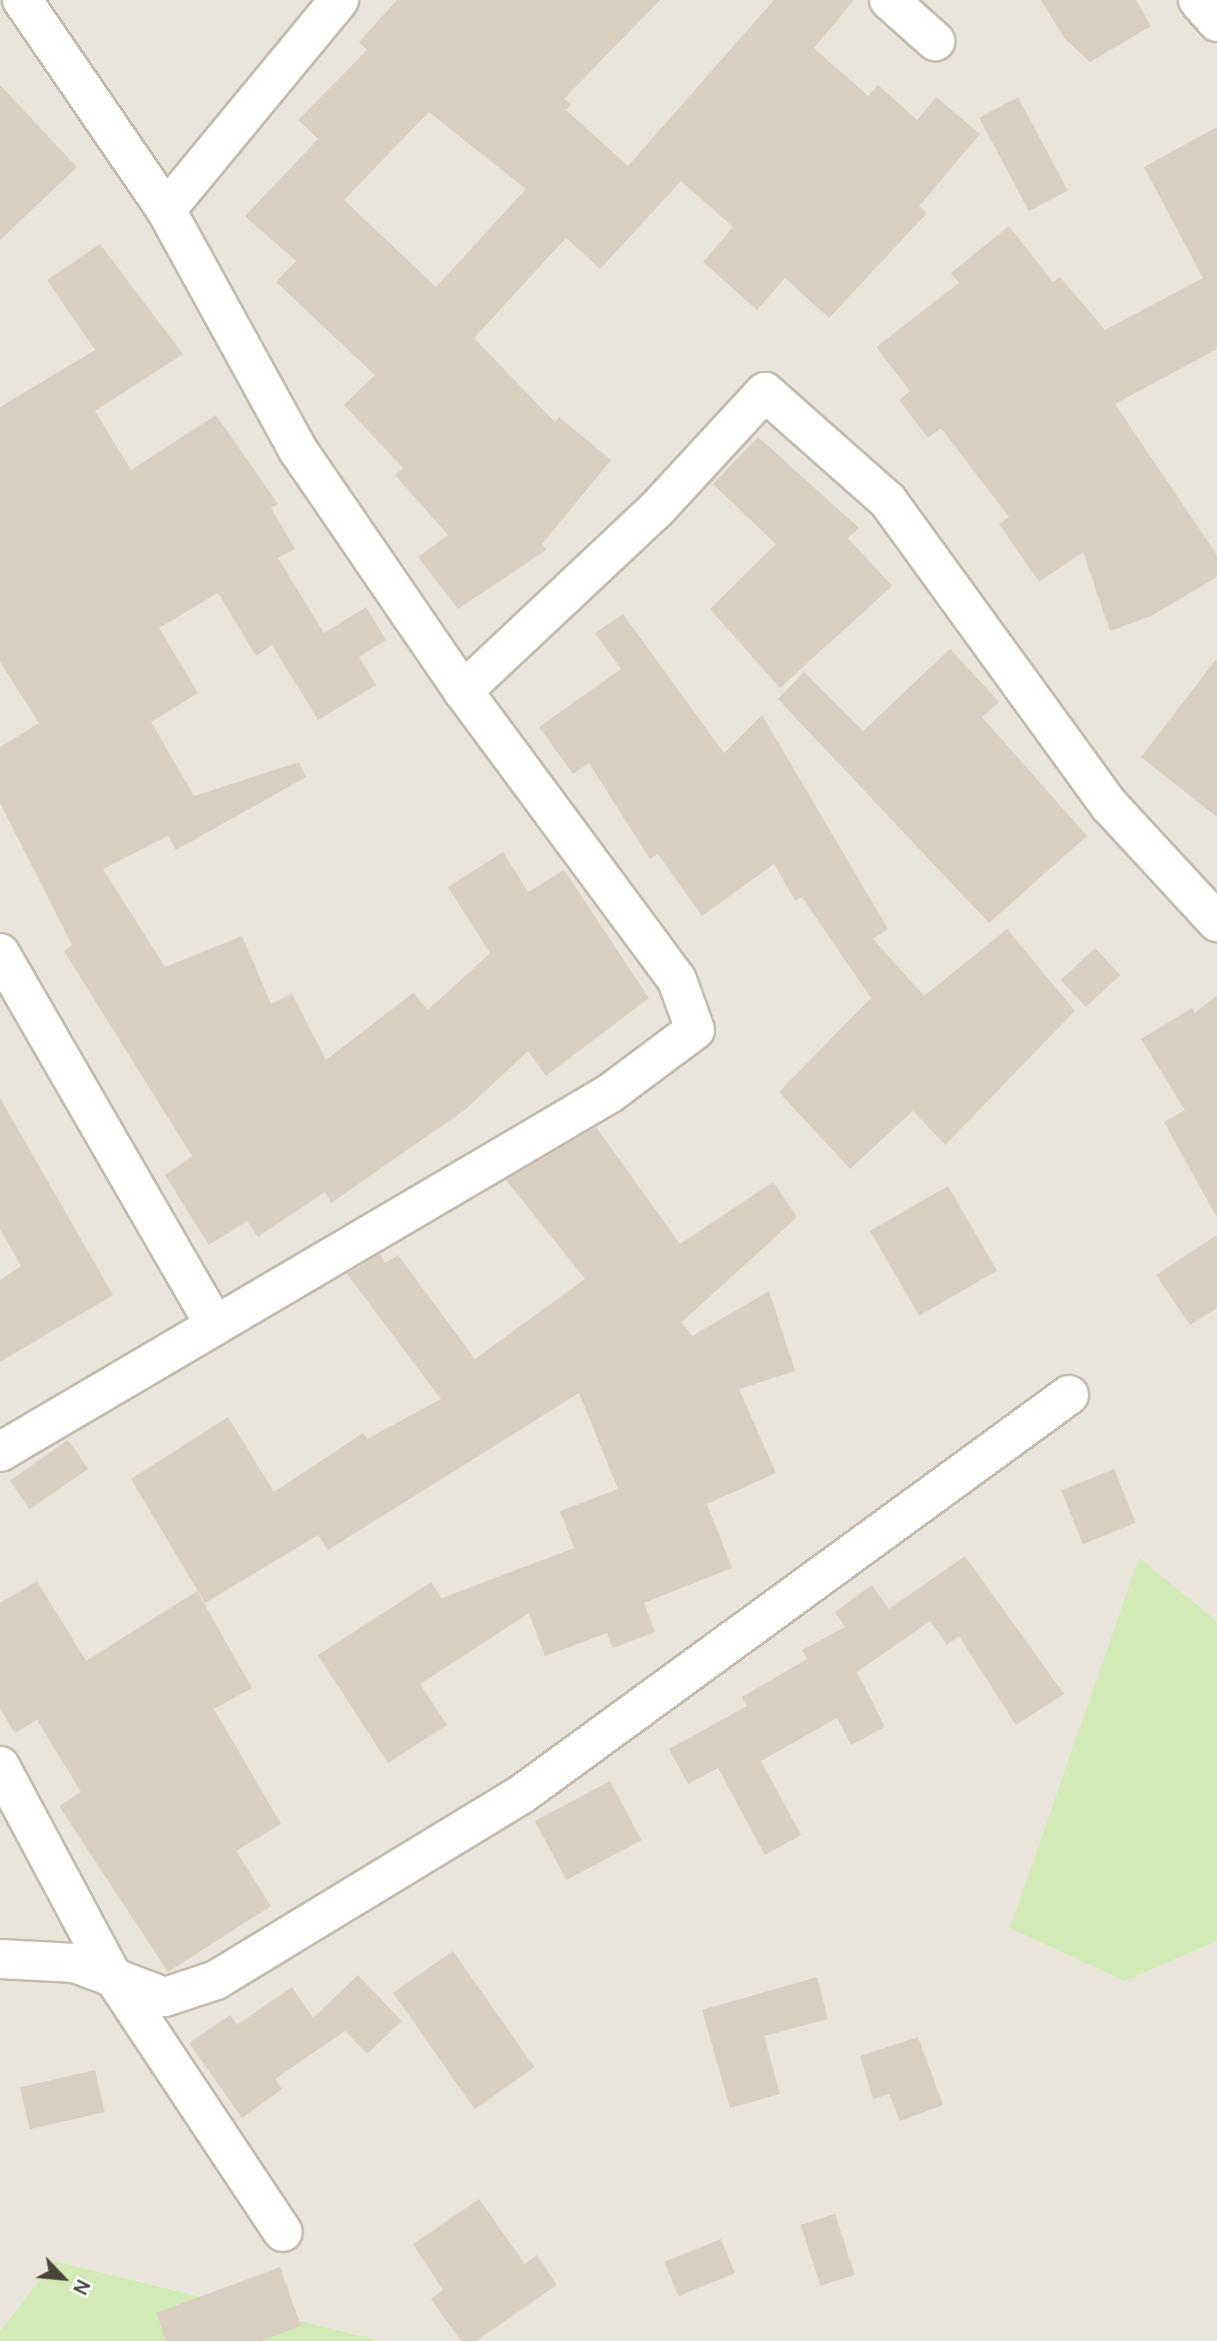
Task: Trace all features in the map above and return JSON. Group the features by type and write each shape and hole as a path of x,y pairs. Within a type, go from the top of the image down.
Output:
{"street":[{"path":"0,1452 214,1323 609,1094 695,1030 677,980 463,691 298,450 166,210 22,0"},
{"path":"166,210 339,0"},
{"path":"889,0 935,41"},
{"path":"1198,0 1217,22"},
{"path":"463,691 655,511 765,392 888,501 1110,806 1217,922"},
{"path":"0,953 214,1323"},
{"path":"0,1959 75,1963 110,1972 165,1997 216,1980 522,1794 1069,1395"},
{"path":"0,1766 110,1972 283,2232"}],"shaded area":[{"path":"0,0 1217,0 1217,1621 1139,1559 1125,1981 1217,1941 1217,2341 382,2341 56,2261 0,2331"}],"green space":[{"path":"1139,1558 1217,1621 1217,1941 1125,1981 1010,1928"},
{"path":"55,2261 382,2341 0,2341 0,2331"}],"building":[{"path":"397,0 660,0 564,99 571,104 566,110 628,166 774,0 854,0 814,48 868,96 878,85 917,120 936,97 980,134 919,206 927,213 829,318 785,278 757,310 703,262 733,227 681,181 600,269 566,238 474,338 555,422 559,417 611,460 542,544 546,550 458,609 418,557 448,535 395,475 403,468 344,405 375,375 276,282 296,261 245,216 318,139 298,120 367,50 359,42","holes":["429,112 526,189 436,287 344,200"]},
{"path":"1041,0 1136,0 1151,26 1090,62 1065,39"},
{"path":"0,85 77,167 0,240"},
{"path":"1018,97 1068,191 1029,211 979,118"},
{"path":"1217,127 1217,349 1115,404 1217,555 1217,577 1151,616 1110,631 1083,552 1039,582 999,524 1009,517 941,428 928,438 899,400 910,391 876,347 959,283 951,273 1009,226 1053,282 1060,277 1105,330 1203,278 1144,167"},
{"path":"100,244 183,354 95,411 131,470 216,415 278,504 271,508 295,549 278,558 324,633 366,607 386,640 359,657 376,685 318,720 272,645 256,656 218,593 159,628 198,693 151,722 194,796 299,762 306,777 176,850 168,836 103,869 165,967 242,936 271,1004 292,994 326,1060 413,993 428,1010 490,953 448,887 503,852 528,892 564,870 649,998 546,1076 528,1051 466,1109 331,1203 325,1192 258,1237 247,1221 209,1245 165,1175 192,1156 64,951 72,945 0,803 0,747 39,723 0,662 0,407 95,350 47,280"},
{"path":"758,437 859,528 848,538 892,586 780,688 710,609 776,544 713,484"},
{"path":"623,614 724,753 762,715 888,929 873,939 924,996 1007,929 1075,1011 945,1145 913,1111 850,1169 779,1092 871,998 802,897 795,901 774,864 702,916 658,854 650,859 589,763 573,774 539,727 621,669 595,633"},
{"path":"950,649 999,702 982,717 1087,836 989,923 778,699 804,672 863,731"},
{"path":"1217,658 1217,817 1141,757"},
{"path":"1095,948 1120,975 1086,1007 1061,980"},
{"path":"1217,995 1217,1218 1164,1122 1185,1110 1141,1039 1192,1008 1195,1013"},
{"path":"0,1098 113,1295 0,1362 0,1280 21,1266 0,1229"},
{"path":"596,1127 680,1244 773,1182 797,1217 682,1322 692,1336 769,1291 795,1371 739,1389 776,1473 707,1504 732,1568 644,1603 655,1632 613,1648 607,1633 545,1656 529,1613 420,1684 447,1725 388,1763 318,1655 431,1582 442,1598 574,1548 560,1511 618,1489 579,1393 328,1550 318,1535 205,1603 131,1479 228,1417 274,1492 363,1433 367,1439 441,1399 347,1274 380,1254 385,1263 398,1255 475,1359 585,1279 506,1180"},
{"path":"948,1186 997,1271 919,1316 870,1231"},
{"path":"1217,1235 1217,1308 1190,1325 1156,1275"},
{"path":"68,1440 88,1469 30,1509 10,1481"},
{"path":"1114,1469 1136,1523 1083,1544 1061,1490"},
{"path":"965,1556 1064,1694 1016,1725 959,1636 947,1645 930,1621 857,1672 885,1727 851,1745 837,1718 761,1761 801,1835 765,1855 718,1768 688,1784 669,1749 747,1706 742,1697 807,1659 802,1650 845,1627 835,1612 872,1585 889,1609"},
{"path":"37,1581 86,1661 197,1591 252,1688 214,1709 281,1824 236,1851 271,1906 168,1972 59,1806 81,1792 37,1720 15,1733 0,1709 0,1603"},
{"path":"610,1781 641,1840 566,1880 535,1821"},
{"path":"453,1951 534,2067 475,2109 393,1993"},
{"path":"358,1975 402,2021 367,2054 345,2031 275,2079 282,2089 242,2118 189,2043 230,2015 237,2025 292,1987 313,2018"},
{"path":"817,1977 828,2019 764,2036 780,2094 730,2108 702,2010"},
{"path":"918,2037 943,2105 900,2121 889,2094 873,2099 860,2056"},
{"path":"95,2070 105,2112 30,2129 20,2087"},
{"path":"479,2199 525,2264 537,2255 557,2285 476,2341 461,2341 431,2299 443,2290 413,2244"},
{"path":"835,2214 855,2275 821,2286 801,2225"},
{"path":"721,2239 735,2273 678,2296 664,2262"},
{"path":"280,2267 301,2326 261,2341 166,2341 156,2313"}]}
